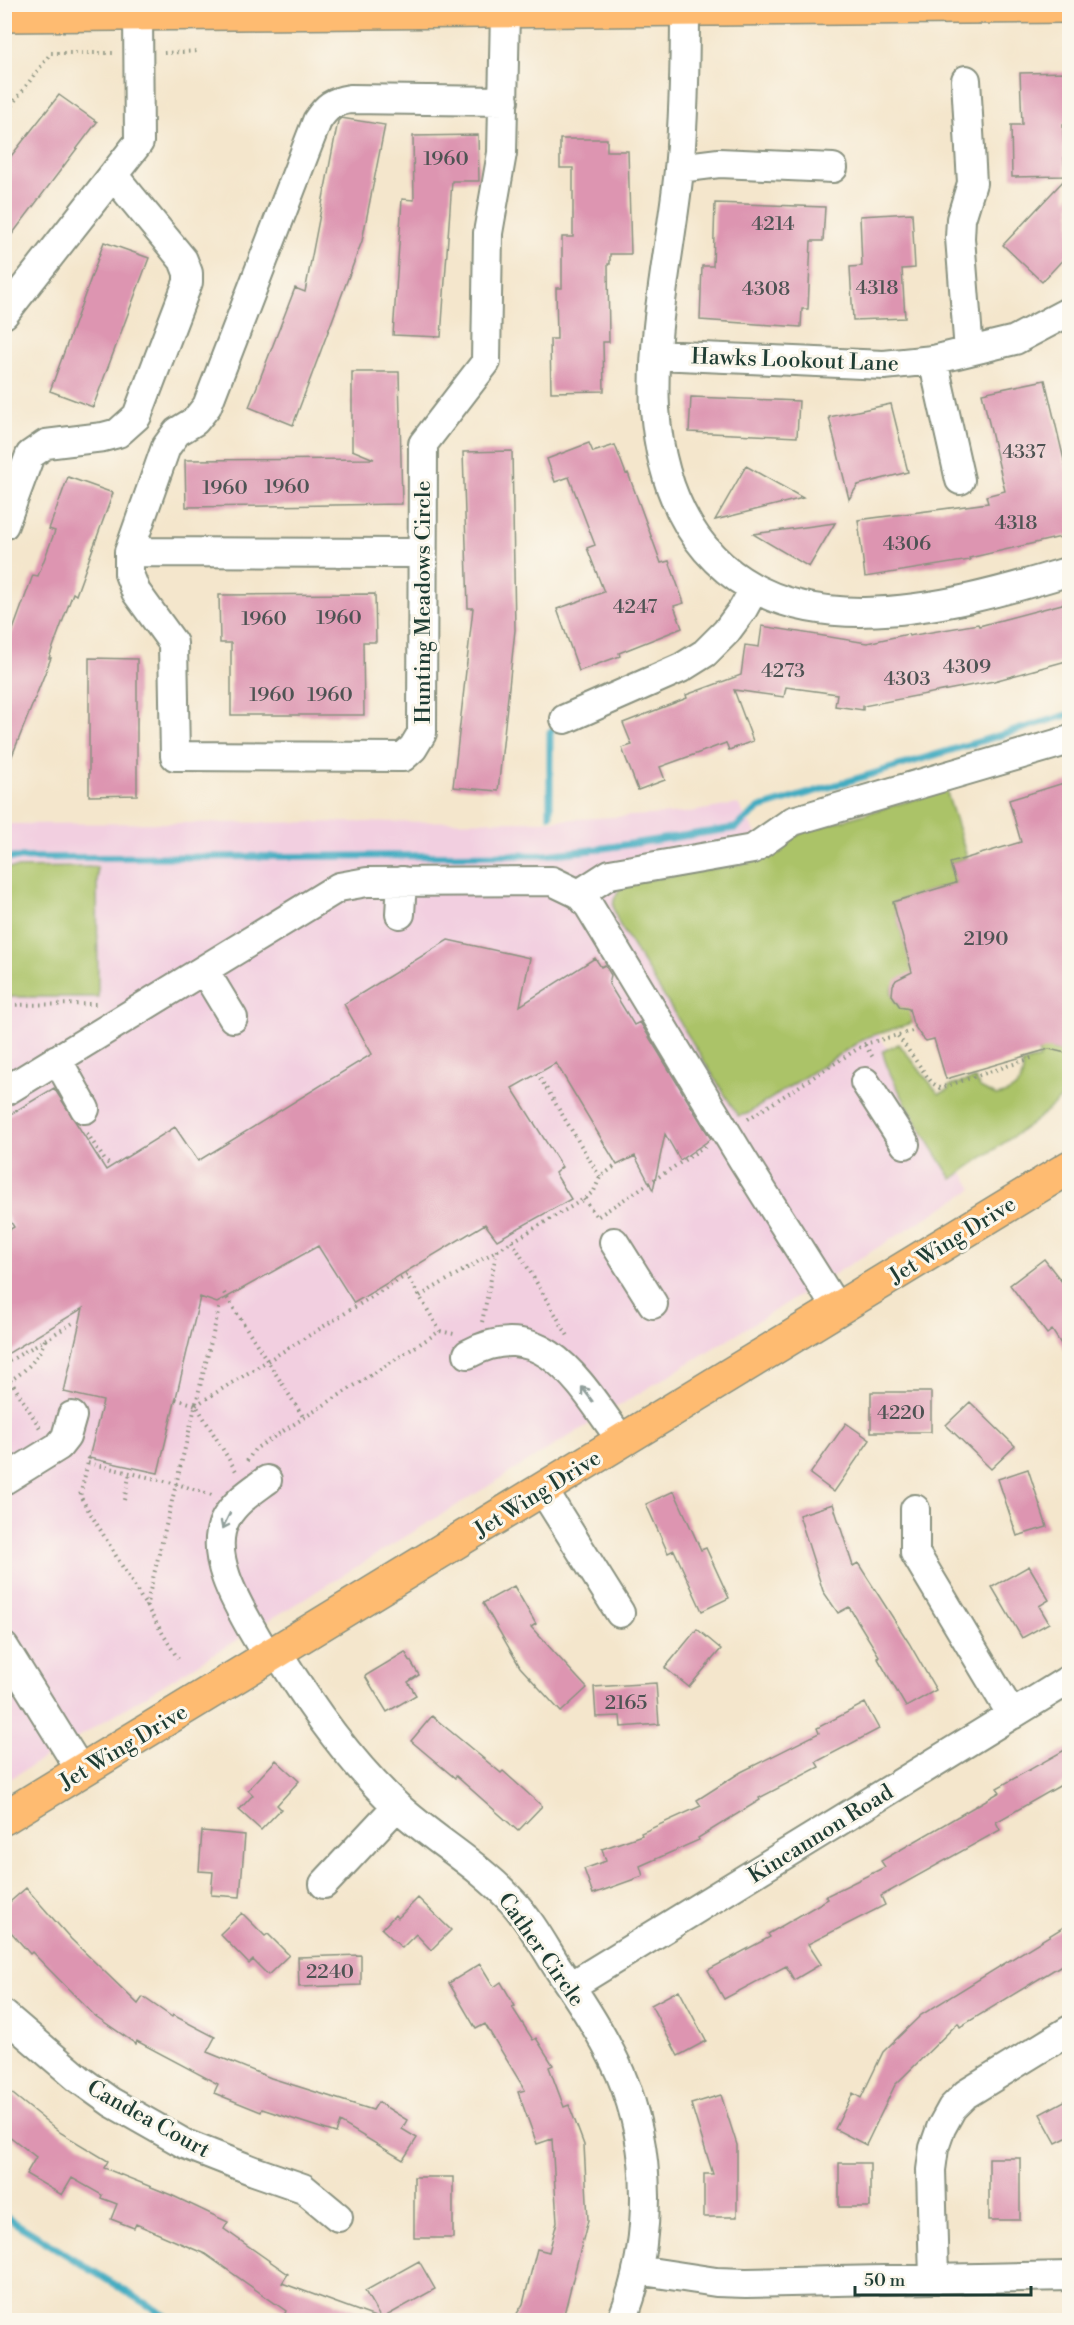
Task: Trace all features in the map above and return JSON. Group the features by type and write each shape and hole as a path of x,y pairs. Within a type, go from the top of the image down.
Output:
{"main road":[{"path":"4,15 466,8 505,12 685,10 739,7 1070,6"},
{"name":"Jet Wing Drive","path":"4,1818 837,1309 1067,1174"}],"street":[{"path":"685,10 679,168 656,355 655,409 660,448 669,481 684,516 701,545 726,569 754,589 782,601 817,609 854,612 892,611 940,604 1029,584 1070,571"},
{"name":"Hunting Meadows Circle","path":"504,101 350,99 335,102 324,110 317,121 207,406 195,421 177,432 166,447 129,552 129,574 136,592 173,643 175,756 403,757 413,748 422,733 423,444 486,362 488,233 502,153 504,101 505,12"},
{"path":"5,313 139,142 138,14"},
{"path":"966,80 972,183 961,219 960,238 969,351"},
{"path":"679,168 719,163 833,168"},
{"path":"4,525 30,455 38,448 46,444 118,433 136,416 188,282 188,273 183,260 113,175"},
{"name":"Hawks Lookout Lane","path":"656,355 884,365 933,360 1015,340 1070,311"},
{"path":"933,360 960,480"},
{"path":"129,552 421,553"},
{"path":"565,719 681,668 705,653 726,632 754,589"},
{"path":"579,894 610,874 753,849 793,821 1070,740"},
{"path":"400,914 402,881"},
{"path":"4,1092 339,887 367,882 402,881 552,881 579,894 589,906 837,1309"},
{"path":"204,970 232,1018"},
{"path":"57,1059 86,1109"},
{"path":"865,1082 905,1144"},
{"path":"614,1242 653,1304"},
{"path":"462,1344 482,1347 503,1342 528,1344 545,1350 572,1374 622,1441"},
{"path":"4,1480 59,1446 66,1437 72,1416"},
{"name":"Cather Circle","path":"267,1480 248,1493 226,1517 221,1535 220,1558 232,1591 273,1655 360,1769 397,1806 488,1877 515,1904 571,1986 608,2048 621,2075 639,2136 643,2160 645,2208 637,2270 630,2300 622,2320"},
{"path":"543,1490 620,1613"},
{"path":"915,1509 915,1553 1012,1715"},
{"path":"4,1647 81,1771"},
{"name":"Kincannon Road","path":"571,1986 1070,1679"},
{"path":"324,1884 397,1806"},
{"name":"Candea Court","path":"4,2015 79,2079 111,2102 185,2144 303,2188 338,2217"},
{"path":"934,2278 931,2170 934,2148 941,2128 952,2108 966,2094 1070,2030"},
{"path":"637,2270 716,2283 1070,2276"}],"path":[{"path":"4,114 51,53 137,54 199,51"},
{"path":"4,1005 120,1004 127,1017"},
{"path":"584,1199 597,1217 865,1044 916,1030"},
{"path":"897,1036 932,1083 940,1088 1035,1057"},
{"path":"537,1073 600,1177"},
{"path":"419,1296 584,1199 594,1191 600,1177 617,1165"},
{"path":"512,1241 571,1341 561,1337"},
{"path":"481,1328 497,1249"},
{"path":"196,1405 407,1275 440,1331 462,1344"},
{"path":"224,1293 304,1418"},
{"path":"146,1607 220,1305"},
{"path":"4,1364 73,1323"},
{"path":"176,1399 196,1405 238,1475 255,1449 440,1331"},
{"path":"4,1384 25,1372 40,1352 46,1339"},
{"path":"4,1370 43,1433"},
{"path":"178,1659 80,1496 89,1461 216,1496 212,1503"},
{"path":"124,1500 130,1473"}],"shaded area":[{"path":"738,804 973,1189 5,1782 5,824 541,821 684,813"}],"green space":[{"path":"946,790 967,857 950,863 956,883 893,902 913,974 896,983 891,990 900,1007 911,1006 912,1023 865,1038 747,1114 738,1116 619,924 614,899 619,890 623,884 752,862 773,853 784,843 803,832"},
{"path":"97,867 98,997 5,997 5,868"},
{"path":"1032,1033 1053,1050 1069,1053 1069,1092 1035,1121 952,1179 901,1095 885,1062 883,1051 899,1044 939,1094 948,1090 949,1086 975,1079 980,1088 996,1096 1013,1090 1017,1086 1022,1077 1022,1064 1040,1058"}],"building":[{"path":"1070,72 1070,124 1063,124 1065,176 1012,177 1011,125 1022,125 1020,73"},
{"path":"59,95 97,122 4,245 4,165"},
{"path":"341,118 385,125 362,241 293,425 249,407 295,288 305,292 338,121"},
{"path":"478,135 479,181 452,181 441,337 393,335 402,199 414,200 413,136"},
{"path":"560,139 607,139 607,151 628,151 631,254 610,254 610,264 608,264 609,342 603,342 604,391 551,392 550,339 557,339 556,288 562,288 562,237 573,237 573,168 560,168"},
{"path":"1065,179 1066,200 1070,195 1070,252 1042,282 1003,245"},
{"path":"715,203 825,207 823,241 811,241 808,309 802,309 801,327 700,320 702,266 713,266"},
{"path":"912,213 915,268 902,269 905,318 853,320 850,267 862,266 860,216"},
{"path":"104,242 149,258 93,407 50,391"},
{"path":"352,372 399,372 402,504 186,507 185,460 374,459 352,450"},
{"path":"1045,380 1070,485 1070,535 969,558 970,560 865,577 858,520 988,503 986,496 1005,491 982,393"},
{"path":"691,397 799,401 797,437 689,432"},
{"path":"891,404 908,472 858,485 849,499 829,417"},
{"path":"589,443 593,452 615,445 626,474 628,473 661,563 669,561 684,603 674,606 682,628 619,653 620,656 579,671 557,609 604,592 587,548 595,545 569,477 555,482 547,459"},
{"path":"512,451 515,630 498,791 453,787 473,608 468,608 463,452"},
{"path":"746,466 803,498 715,520"},
{"path":"68,477 113,493 76,595 73,593 49,658 51,658 4,776 4,636 10,638 33,575 38,576 55,531 49,529"},
{"path":"835,523 809,567 753,534"},
{"path":"375,594 376,642 363,642 364,715 231,715 231,643 220,643 219,595"},
{"path":"1066,603 1070,618 1070,660 994,681 863,706 863,710 835,706 837,694 786,687 784,697 734,690 753,741 729,750 726,743 660,767 665,780 638,790 622,748 632,745 623,723 687,698 686,695 741,675 745,645 759,647 762,626 867,643 908,634 909,636 978,624 979,626"},
{"path":"89,658 137,659 137,795 89,796"},
{"path":"1070,781 1070,1054 1049,1049 946,1079 934,1039 926,1041 921,1036 913,1024 909,1009 900,1007 892,995 896,980 912,972 893,902 956,883 950,863 1021,842 1009,800"},
{"path":"448,940 530,958 520,1006 595,958 601,967 605,965 611,975 609,984 634,1025 640,1022 711,1139 680,1160 665,1134 653,1190 635,1156 617,1165 556,1063 512,1088 562,1167 555,1173 571,1199 497,1240 485,1224 354,1303 318,1246 217,1303 200,1297 158,1473 89,1458 103,1401 64,1392 83,1308 4,1356 4,1233 14,1227 4,1211 4,1118 54,1088 106,1170 175,1127 198,1161 372,1054 344,1004"},
{"path":"1044,1259 1070,1292 1070,1358 1052,1330 1047,1334 1010,1285"},
{"path":"871,1392 931,1392 931,1432 871,1432"},
{"path":"970,1402 1015,1446 991,1469 946,1425"},
{"path":"846,1423 870,1440 834,1492 810,1474"},
{"path":"1028,1469 1047,1527 1017,1536 998,1479"},
{"path":"674,1491 701,1550 706,1548 729,1598 702,1611 674,1550 668,1553 646,1504"},
{"path":"833,1504 853,1566 858,1563 936,1690 906,1707 849,1607 838,1613 823,1591 799,1515"},
{"path":"1029,1566 1049,1600 1039,1606 1049,1623 1022,1638 992,1587"},
{"path":"514,1586 536,1624 531,1627 587,1688 561,1712 520,1667 483,1603"},
{"path":"697,1629 721,1649 689,1687 665,1668"},
{"path":"405,1652 419,1675 408,1682 416,1695 387,1712 365,1676"},
{"path":"656,1683 659,1724 621,1727 620,1716 596,1717 594,1687"},
{"path":"865,1703 879,1729 816,1762 819,1767 759,1798 760,1800 698,1838 699,1840 640,1866 643,1876 593,1894 584,1869 606,1861 602,1849 642,1835 641,1833 701,1806 697,1800 741,1772 819,1733 817,1728"},
{"path":"432,1716 501,1773 503,1771 542,1806 518,1831 456,1776 455,1778 411,1741"},
{"path":"1070,1747 1070,1780 996,1822 1000,1830 881,1896 885,1905 808,1944 821,1964 794,1980 786,1966 724,1999 708,1970 770,1937 768,1934 828,1899 826,1896 885,1867 881,1861 1000,1792 997,1788"},
{"path":"276,1760 299,1781 277,1805 281,1809 261,1830 239,1810 253,1795 248,1790"},
{"path":"202,1831 245,1835 240,1897 211,1895 213,1872 199,1871"},
{"path":"26,1888 71,1939 138,2004 143,1997 172,2017 173,2015 215,2037 207,2052 271,2078 373,2110 378,2102 407,2120 402,2129 417,2138 403,2160 340,2122 336,2133 262,2109 261,2112 214,2093 218,2084 137,2041 136,2044 94,2015 32,1952 30,1954 4,1924 4,1907"},
{"path":"418,1898 451,1930 431,1950 416,1934 402,1948 382,1929 395,1915 398,1918"},
{"path":"242,1913 265,1936 268,1934 289,1955 268,1975 253,1960 249,1964 220,1934"},
{"path":"1070,1923 1070,1960 960,2027 958,2023 895,2085 866,2145 835,2129 853,2093 861,2098 883,2052 921,2015"},
{"path":"361,1955 361,1985 299,1987 298,1957"},
{"path":"480,1964 494,1987 501,1982 515,2006 512,2007 533,2040 536,2038 553,2065 549,2067 564,2107 569,2105 584,2145 588,2220 564,2314 560,2320 513,2320 523,2304 537,2249 549,2252 557,2222 552,2139 537,2144 518,2092 525,2090 485,2024 476,2029 449,1983"},
{"path":"679,1990 706,2041 678,2056 651,2005"},
{"path":"4,2087 61,2133 108,2161 104,2168 171,2195 228,2222 224,2229 288,2274 282,2283 378,2318 378,2320 282,2320 286,2311 205,2254 136,2224 134,2228 111,2219 117,2204 101,2198 102,2195 72,2178 62,2195 26,2174 36,2157 4,2132"},
{"path":"721,2095 737,2145 737,2217 704,2217 704,2174 713,2174 691,2104"},
{"path":"1070,2098 1070,2136 1056,2143 1040,2114"},
{"path":"989,2158 1020,2158 1020,2220 989,2220"},
{"path":"839,2163 870,2163 870,2207 839,2207"},
{"path":"414,2177 453,2177 453,2238 414,2238"},
{"path":"419,2261 435,2289 381,2319 365,2291"}],"waterway":[{"path":"4,858 543,855 591,850 735,828 760,808 1070,714"},
{"path":"550,815 550,732 560,723"},
{"path":"4,2216 172,2320"}]}
